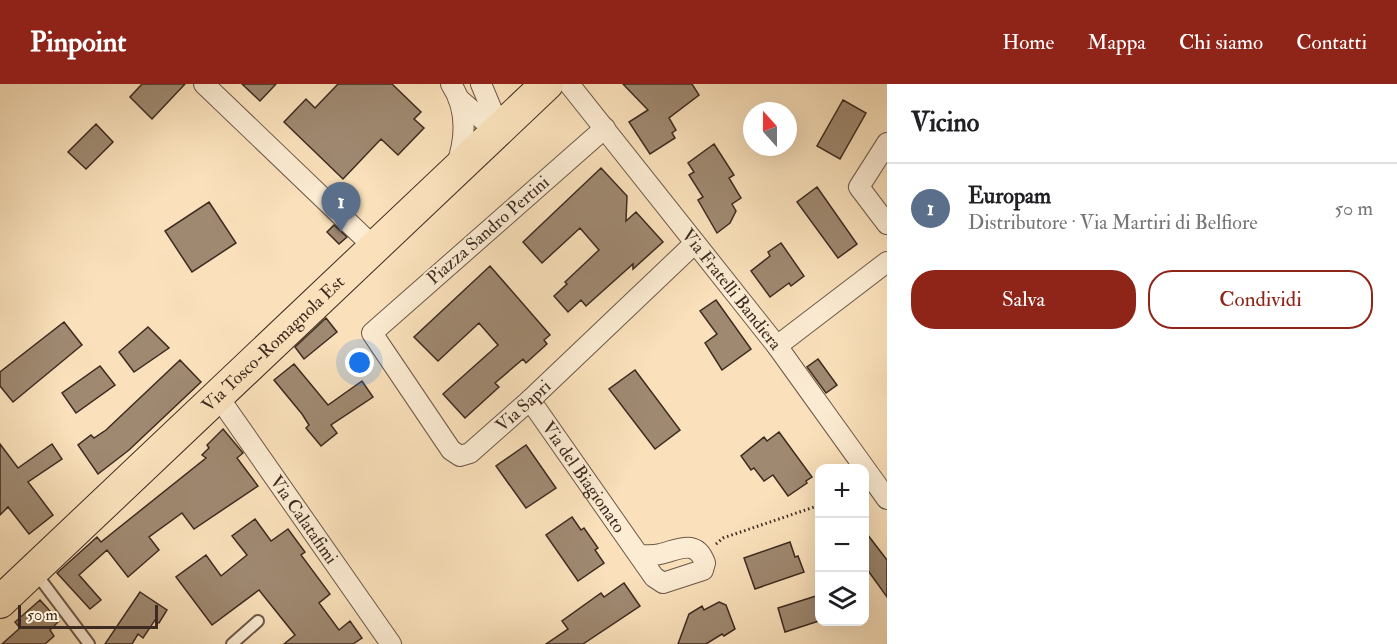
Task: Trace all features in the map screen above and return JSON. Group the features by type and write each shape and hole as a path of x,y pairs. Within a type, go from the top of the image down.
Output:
{"main road":[{"name":"Via Tosco-Romagnola Est","path":"12,586 547,84"}],"street":[{"path":"204,84 374,247"},
{"path":"481,84 500,127"},
{"name":"Via Fratelli Bandiera","path":"570,84 777,346 887,499"},
{"path":"455,91 483,120 500,127"},
{"path":"455,91 464,117 462,153 456,168"},
{"name":"Piazza Sandro Pertini","path":"372,333 604,128"},
{"path":"887,143 859,187 887,224"},
{"name":"Via Sapri","path":"372,333 451,450 460,456 470,453 530,400 695,243"},
{"path":"777,346 887,262"},
{"name":"Via Calatafimi","path":"217,395 392,644"},
{"name":"Via del Biagionato","path":"530,400 654,576 663,584 703,570 705,562 702,554"},
{"path":"640,555 657,555 682,548 695,548 702,554"}],"lane":[{"path":"12,586 89,644"},
{"path":"232,644 258,621"}],"path":[{"path":"702,554 723,538 815,506"}],"building":[{"path":"142,84 185,84 152,119 130,97"},
{"path":"242,84 276,84 260,101"},
{"path":"338,84 392,84 421,112 414,119 424,128 398,155 381,139 343,179 284,122 306,99 315,108"},
{"path":"623,84 692,84 699,95 669,118 676,130 672,133 675,138 650,154 629,122 648,110"},
{"path":"843,100 866,113 840,159 817,146"},
{"path":"96,124 113,142 86,169 68,152"},
{"path":"714,144 734,175 729,178 741,198 732,204 736,211 730,223 717,233 698,200 703,197 689,175 694,172 688,163"},
{"path":"601,168 627,196 626,221 636,212 663,242 633,269 633,264 586,306 581,300 568,312 554,296 567,284 565,282 599,250 580,228 542,263 523,242"},
{"path":"817,187 857,244 838,258 797,202"},
{"path":"209,202 236,243 192,272 165,231"},
{"path":"334,225 347,237 339,244 327,232"},
{"path":"781,243 804,276 791,286 789,283 770,297 751,271 770,256 768,252"},
{"path":"490,266 550,335 544,340 547,344 526,363 523,359 495,383 499,387 465,418 443,394 498,345 479,323 438,361 414,337"},
{"path":"716,300 751,349 722,370 705,343 717,334 700,311"},
{"path":"326,318 337,332 304,359 295,347"},
{"path":"64,322 82,345 13,402 0,386 0,372"},
{"path":"148,327 169,348 134,372 119,352"},
{"path":"818,359 837,385 826,393 807,367"},
{"path":"180,360 201,382 129,450 98,474 78,445 91,435 94,438 106,430"},
{"path":"294,364 328,405 362,381 373,397 331,425 337,433 321,446 306,428 309,425 302,414 274,380"},
{"path":"100,366 115,385 76,413 62,393"},
{"path":"635,370 680,430 655,449 609,389"},
{"path":"223,429 243,453 237,458 258,486 194,529 182,513 149,537 159,550 128,577 107,550 79,575 101,600 90,609 57,573 97,537 101,542 206,458 202,455 209,448 207,445"},
{"path":"779,432 812,477 788,496 773,475 764,481 754,468 751,470 741,456 764,437 767,441"},
{"path":"0,444 18,468 52,444 62,459 28,482 53,515 29,534 8,507 0,515"},
{"path":"526,445 556,488 526,508 496,466"},
{"path":"572,517 581,530 584,528 598,548 595,550 604,563 578,581 546,535"},
{"path":"255,519 271,541 288,529 305,552 301,555 330,594 319,603 339,630 350,621 362,638 353,644 284,644 295,635 259,590 212,625 176,577 206,555 221,576 247,555 232,536"},
{"path":"869,537 887,560 887,597 869,572"},
{"path":"790,542 795,557 798,556 804,572 755,589 744,558"},
{"path":"624,583 640,606 583,644 546,644 568,629 562,621 601,593 604,597"},
{"path":"140,592 167,610 159,623 155,620 143,638 138,634 132,644 105,644"},
{"path":"815,596 815,622 785,632 778,608"},
{"path":"40,600 59,621 50,630 54,636 45,644 2,644 20,628 15,622"},
{"path":"719,602 726,605 735,629 706,644 678,644 689,614 702,606 704,610"}],"place":[{"name":"Europam","path":"341,232"}]}
